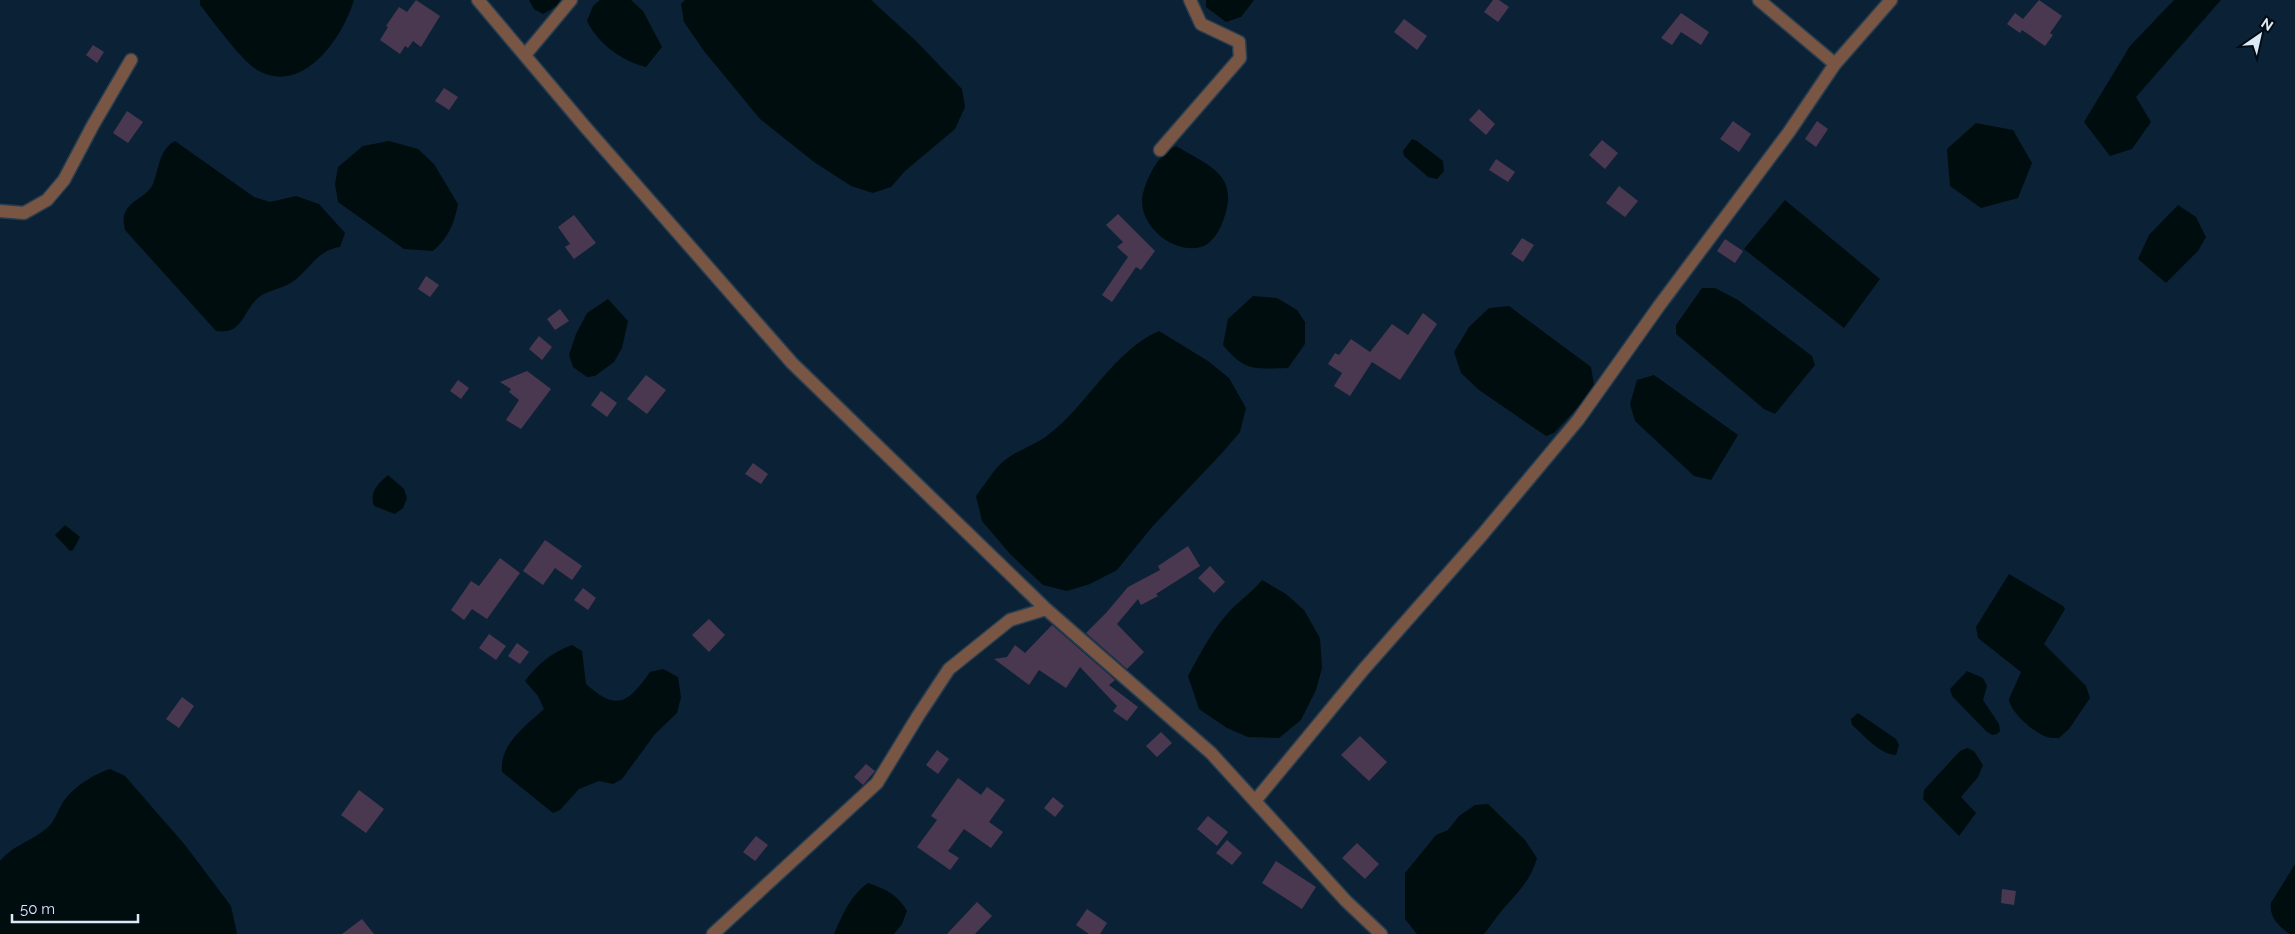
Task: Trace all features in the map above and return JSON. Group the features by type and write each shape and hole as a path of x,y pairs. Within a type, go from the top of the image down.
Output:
{"street":[{"path":"478,0 587,129 792,363 1046,609 1212,753 1346,901 1382,934"},
{"path":"525,54 570,0"},
{"path":"1160,150 1240,58 1239,42 1201,24 1190,0"},
{"path":"1759,0 1836,64"},
{"path":"1255,801 1364,669 1482,535 1578,420 1659,306 1789,132 1836,64 1891,0"},
{"path":"0,211 24,213 47,200 58,187 131,60"},
{"path":"712,934 877,783 949,669 1010,620 1046,609"}],"shaded area":[{"path":"200,0 354,0 341,30 319,58 306,69 291,75 276,76 259,71 244,59 200,5"},
{"path":"529,0 561,0 557,6 543,14 534,9"},
{"path":"600,0 631,0 643,11 662,47 646,67 628,61 597,37 587,21 593,6"},
{"path":"685,0 871,0 916,41 962,89 965,107 955,129 905,171 891,187 873,193 851,186 814,162 760,119 704,51 684,22 681,4"},
{"path":"1206,0 1254,0 1241,17 1226,22 1206,7"},
{"path":"2174,0 2221,0 2136,97 2151,122 2132,149 2110,156 2084,122 2130,46"},
{"path":"1976,123 2013,130 2032,163 2018,198 1981,208 1950,186 1947,149"},
{"path":"1412,139 1443,161 1444,171 1437,179 1428,177 1404,156 1403,151"},
{"path":"175,141 254,197 270,202 296,196 319,204 345,233 340,247 331,249 318,257 289,284 258,298 232,330 216,331 125,230 124,218 126,211 153,184 163,154"},
{"path":"389,141 418,149 434,164 458,204 450,230 433,251 404,249 338,202 335,184 338,167 363,146"},
{"path":"1176,146 1212,168 1226,185 1228,196 1227,209 1221,226 1210,242 1201,247 1189,248 1167,241 1149,224 1144,213 1142,202 1149,177 1165,153"},
{"path":"1785,200 1880,279 1844,328 1744,249"},
{"path":"2178,205 2196,217 2206,237 2198,251 2166,283 2138,259 2149,235"},
{"path":"1702,288 1715,288 1738,300 1812,356 1815,365 1775,414 1764,409 1676,334 1676,325"},
{"path":"1253,296 1277,298 1297,310 1305,322 1305,344 1288,368 1267,369 1251,367 1238,360 1223,345 1228,319"},
{"path":"608,299 628,321 622,348 614,362 595,376 587,377 573,367 569,355 576,334 587,313"},
{"path":"1509,306 1591,367 1594,385 1591,393 1554,433 1546,436 1479,390 1461,373 1454,352 1469,327 1489,308"},
{"path":"1159,331 1208,361 1229,378 1246,408 1240,432 1152,527 1117,570 1090,584 1067,591 1043,585 1011,555 982,521 976,496 1001,463 1048,435 1062,423 1128,351"},
{"path":"1654,375 1738,435 1711,480 1694,476 1635,421 1630,404 1637,380"},
{"path":"388,475 404,489 407,498 403,508 395,514 374,506 373,501 375,489"},
{"path":"65,525 80,537 73,550 70,551 55,535"},
{"path":"2009,574 2065,609 2044,644 2086,686 2090,698 2069,729 2059,738 2042,735 2018,716 2009,699 2021,672 1978,638 1976,627"},
{"path":"1262,580 1286,594 1304,610 1320,638 1322,668 1316,690 1301,720 1279,738 1248,737 1227,728 1199,709 1188,676 1206,643 1222,620"},
{"path":"572,645 582,651 586,684 606,698 614,701 628,697 650,672 663,669 678,677 681,697 677,713 655,734 622,779 613,784 599,781 579,789 560,810 553,813 502,772 502,762 509,744 515,736 544,709 538,696 525,681 546,659"},
{"path":"1967,671 1983,678 1987,686 1983,700 1999,724 2000,731 1997,734 1992,735 1986,731 1952,696 1950,689"},
{"path":"1858,713 1896,739 1899,745 1896,755 1884,752 1878,748 1852,725 1851,719"},
{"path":"1967,748 1974,751 1983,765 1978,777 1961,797 1976,813 1959,836 1923,799 1924,790 1960,751"},
{"path":"110,769 125,776 185,845 231,906 237,934 0,934 0,861 11,851 49,826 67,796 78,786 97,774"},
{"path":"1488,804 1525,840 1537,858 1531,873 1484,934 1417,934 1405,919 1405,873 1436,835 1448,830 1459,816 1475,805"},
{"path":"2295,864 2295,934 2290,934 2275,921 2271,913 2271,903"},
{"path":"868,883 886,890 900,901 907,911 902,924 894,934 834,934 856,894"}],"building":[{"path":"416,0 440,16 421,47 413,41 408,48 405,46 400,54 380,40 388,27 386,26 399,7 407,12"},
{"path":"1493,0 1499,0 1509,7 1498,22 1484,12"},
{"path":"2039,0 2062,16 2050,33 2053,35 2045,46 2022,30 2020,33 2007,24 2015,13 2023,19"},
{"path":"1681,13 1709,32 1701,45 1681,32 1672,45 1661,38"},
{"path":"1404,19 1427,36 1417,50 1394,32"},
{"path":"93,45 104,52 97,63 86,55"},
{"path":"444,88 458,97 449,110 435,101"},
{"path":"1479,109 1495,124 1486,135 1469,120"},
{"path":"127,111 143,122 128,143 113,133"},
{"path":"1733,121 1751,134 1739,152 1720,139"},
{"path":"1817,121 1828,129 1816,147 1805,139"},
{"path":"1602,140 1618,153 1605,169 1589,155"},
{"path":"1496,159 1515,172 1508,182 1489,170"},
{"path":"1619,186 1638,201 1625,217 1606,203"},
{"path":"1118,214 1155,251 1141,270 1136,267 1112,302 1102,295 1128,257 1117,247 1123,242 1106,225"},
{"path":"574,215 596,243 574,259 565,247 570,244 558,227"},
{"path":"1522,238 1534,245 1523,262 1511,254"},
{"path":"1725,239 1743,251 1735,263 1717,251"},
{"path":"426,276 439,285 430,297 418,289"},
{"path":"560,309 569,321 555,330 547,319"},
{"path":"1423,313 1437,324 1400,380 1372,362 1350,396 1334,386 1342,373 1328,364 1335,353 1339,355 1351,339 1370,352 1392,324 1408,335"},
{"path":"539,336 552,347 542,360 529,349"},
{"path":"527,371 551,389 521,429 506,420 519,400 509,392 511,389 500,382"},
{"path":"646,375 666,390 647,414 627,399"},
{"path":"458,380 469,388 461,399 450,391"},
{"path":"601,391 617,403 607,417 591,405"},
{"path":"753,463 768,474 761,484 745,474"},
{"path":"545,540 582,566 572,580 555,568 543,585 523,571"},
{"path":"1188,546 1200,566 1156,594 1158,596 1141,605 1138,599 1117,624 1144,652 1127,669 1086,633 1128,587 1160,570 1158,566"},
{"path":"500,558 520,573 487,619 472,609 464,620 451,610 471,581 479,586"},
{"path":"1210,566 1225,582 1214,593 1198,578"},
{"path":"583,588 596,598 588,610 574,600"},
{"path":"709,619 725,635 709,652 692,635"},
{"path":"1052,625 1115,680 1109,685 1138,707 1127,721 1113,711 1117,706 1080,667 1066,688 1039,670 1029,685 994,659 1007,657 1015,645 1025,653"},
{"path":"489,634 506,646 496,660 479,648"},
{"path":"517,643 529,652 520,664 508,656"},
{"path":"182,697 194,706 179,728 166,719"},
{"path":"1161,732 1172,743 1157,757 1146,746"},
{"path":"1360,736 1387,762 1369,781 1341,755"},
{"path":"937,750 949,759 938,774 926,765"},
{"path":"866,764 875,771 863,785 854,777"},
{"path":"958,778 981,795 987,787 1005,800 989,822 1003,832 991,848 964,829 948,851 959,858 950,870 917,847 937,820 931,816"},
{"path":"359,790 384,809 366,833 341,815"},
{"path":"1053,797 1064,806 1055,817 1044,808"},
{"path":"1208,816 1228,832 1217,846 1197,829"},
{"path":"756,836 768,845 755,861 743,852"},
{"path":"1227,840 1242,853 1232,865 1216,853"},
{"path":"1357,843 1379,864 1365,879 1342,858"},
{"path":"1276,861 1316,887 1302,909 1262,883"},
{"path":"2002,889 2016,891 2014,905 2001,903"},
{"path":"977,902 992,916 975,934 947,934"},
{"path":"1087,909 1107,923 1100,934 1089,934 1076,925"},
{"path":"362,919 374,934 342,934"}]}
